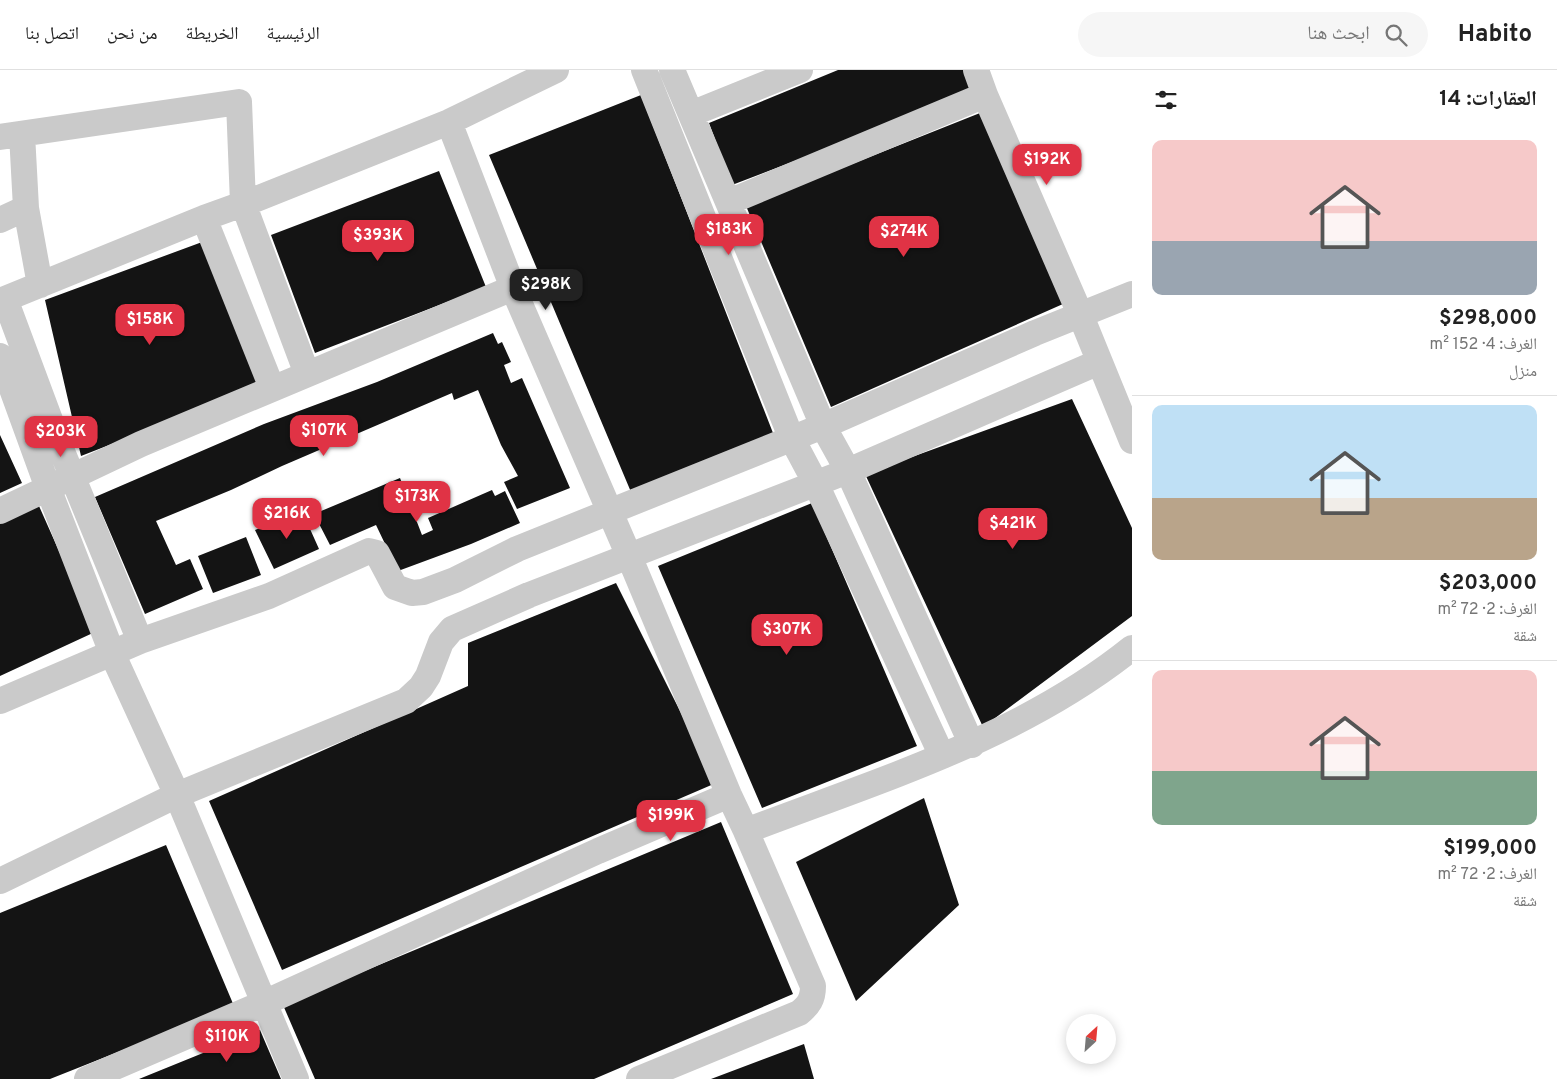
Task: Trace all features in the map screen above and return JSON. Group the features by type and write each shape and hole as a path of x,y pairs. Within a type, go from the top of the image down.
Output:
{"street":[{"path":"140,641 2,300 449,122 556,70"},
{"path":"644,70 791,437 816,484 942,756"},
{"path":"672,70 823,426 848,471 972,745"},
{"path":"691,114 800,70"},
{"path":"976,70 1132,441"},
{"path":"729,202 985,94"},
{"path":"40,284 11,136 239,102 243,203 307,374"},
{"path":"449,122 513,288 630,556 729,796 813,986 812,997 808,1006 799,1013 639,1079"},
{"path":"0,220 26,208"},
{"path":"204,218 272,388"},
{"path":"0,511 141,444 513,288"},
{"path":"0,701 140,641 269,596 369,552 377,553 395,587 412,593 423,592 455,580 517,549 610,513 656,492 791,437 823,426 1132,294"},
{"path":"0,356 48,488 112,653 177,795 296,1079"},
{"path":"0,881 177,795 406,701 421,687 428,676 441,642 452,629 529,595 848,471 1100,362"},
{"path":"746,831 972,745 1059,700 1107,668 1132,648"},
{"path":"87,1079 264,1003 598,851 729,796"}],"building":[{"path":"838,70 966,70 975,92 732,185 709,123"},
{"path":"641,95 773,433 631,492 489,155"},
{"path":"980,113 1063,304 831,407 746,206"},
{"path":"439,171 486,287 315,353 271,235"},
{"path":"213,238 263,385 81,456 45,300"},
{"path":"493,333 498,344 502,342 511,362 504,365 511,383 522,378 570,488 517,509 504,482 518,476 501,445 478,390 454,400 452,393 156,521 176,565 190,559 203,589 145,614 95,497 264,424 377,382"},
{"path":"1072,399 1132,528 1132,616 983,727 865,474"},
{"path":"0,435 22,483 0,493"},
{"path":"400,478 422,535 433,530 428,518 492,490 495,496 505,491 520,523 471,544 398,571 376,525 330,545 314,514"},
{"path":"812,503 917,746 762,808 658,566"},
{"path":"39,506 95,632 0,676 0,522"},
{"path":"302,511 319,549 274,569 255,530"},
{"path":"246,537 261,575 213,593 198,556"},
{"path":"616,583 716,783 282,970 209,801 468,686 468,643"},
{"path":"924,798 959,905 856,1001 796,862"},
{"path":"721,822 793,994 594,1079 315,1079 283,1005"},
{"path":"166,845 234,1006 50,1079 0,1079 0,913"},
{"path":"260,1030 281,1079 139,1079"},
{"path":"804,1044 814,1079 711,1079"}]}
